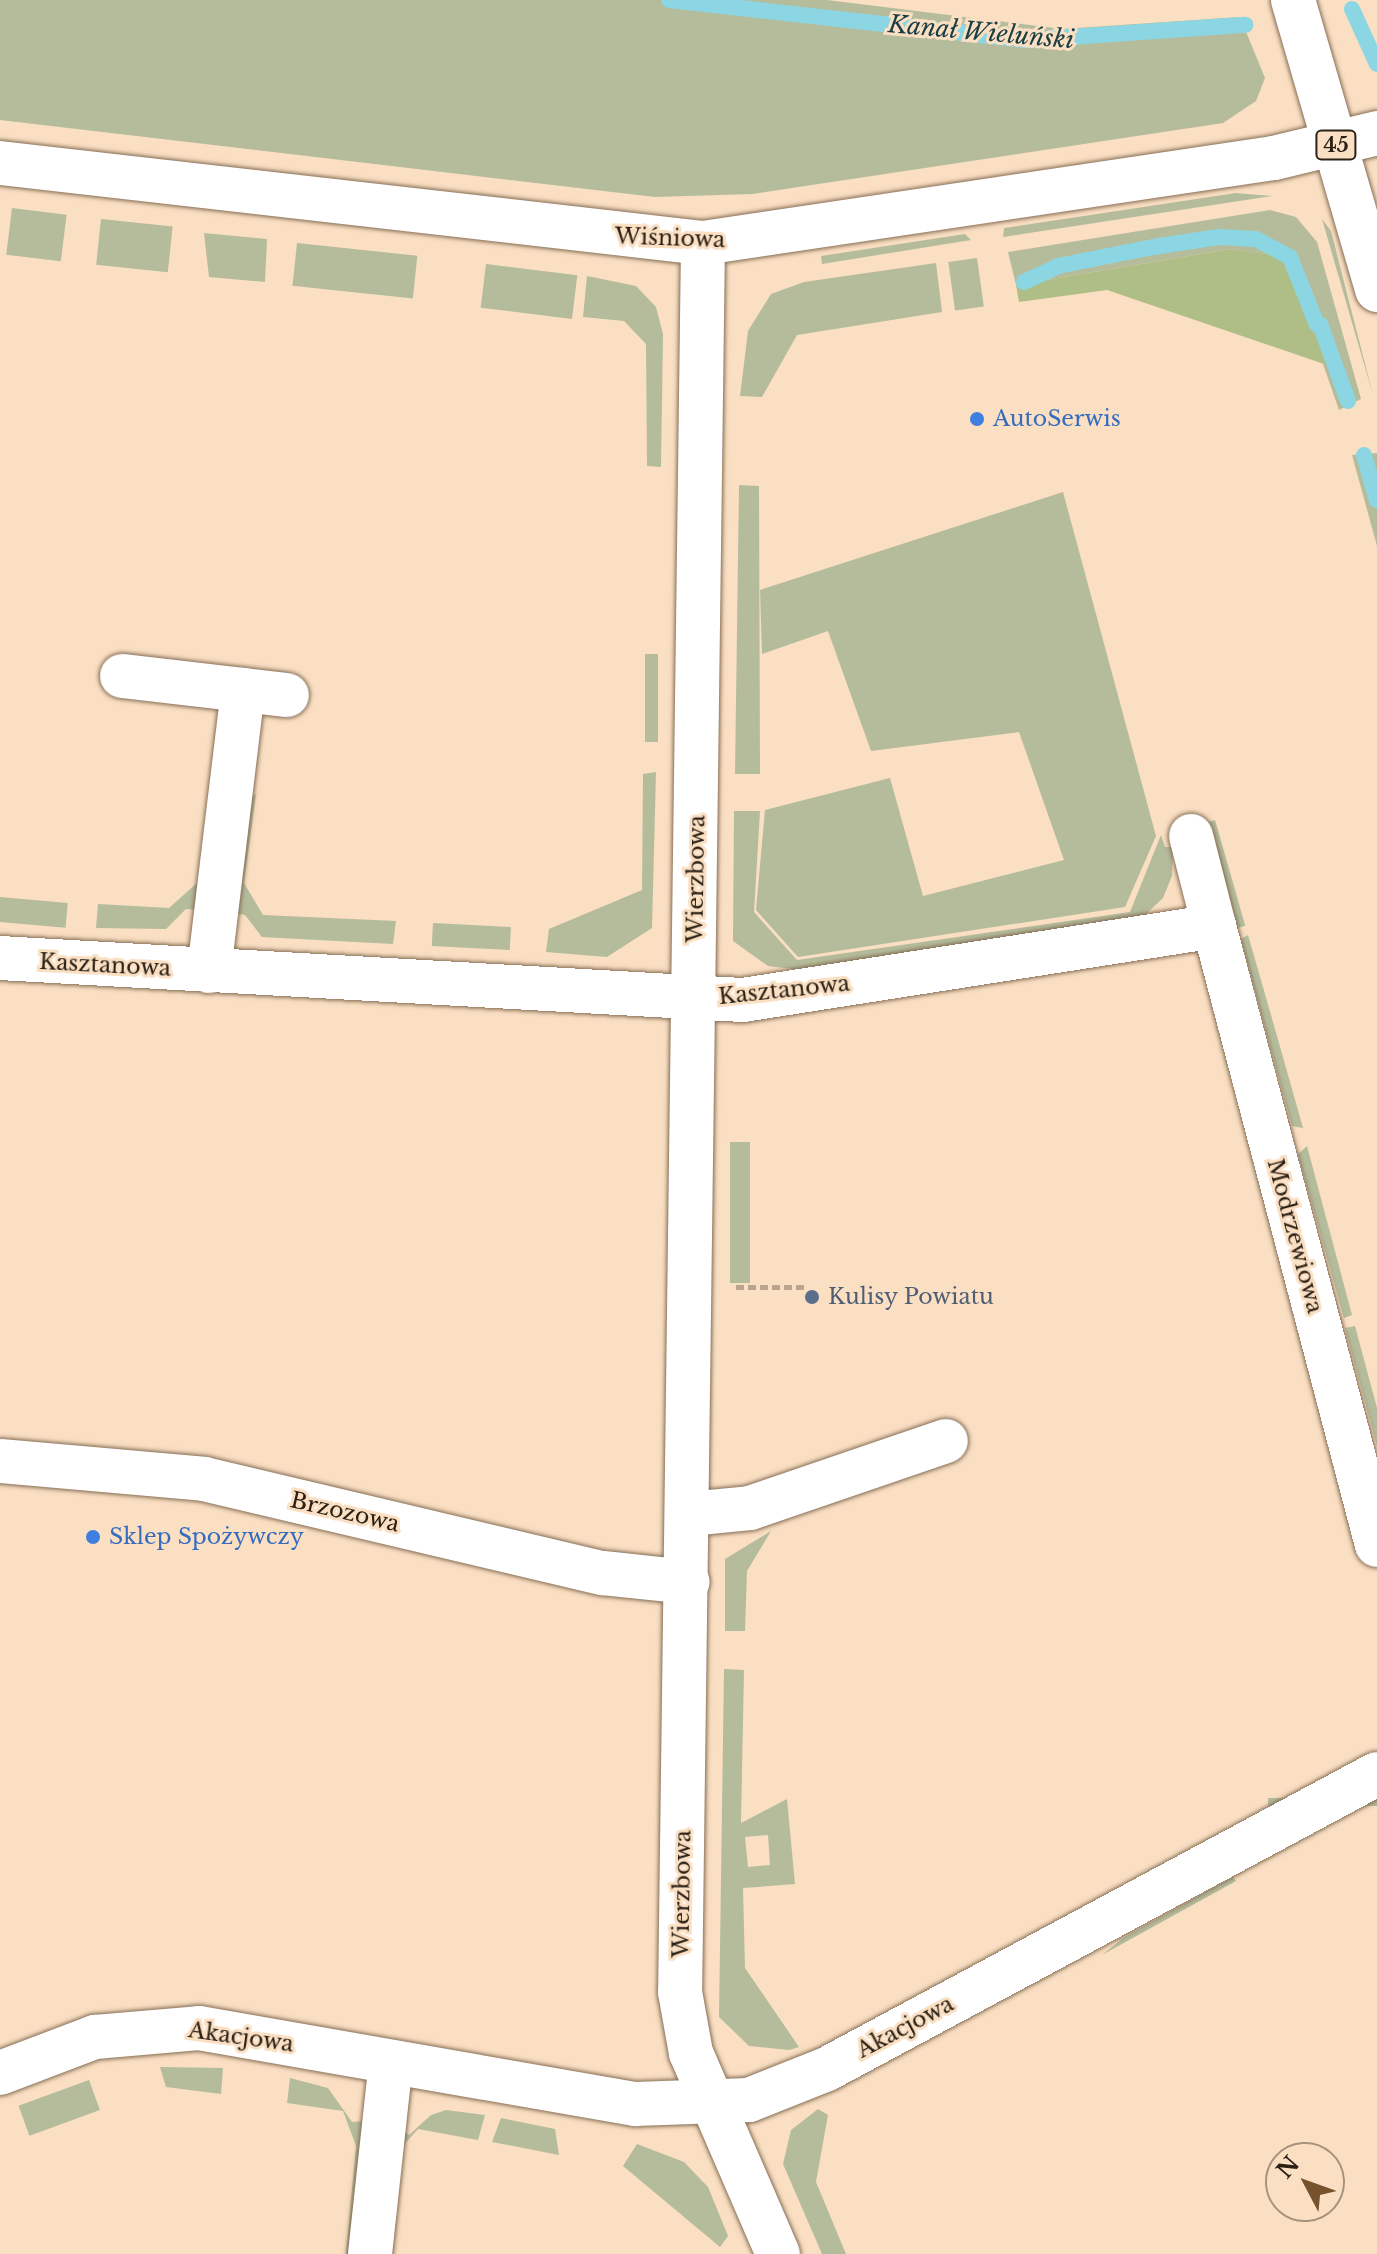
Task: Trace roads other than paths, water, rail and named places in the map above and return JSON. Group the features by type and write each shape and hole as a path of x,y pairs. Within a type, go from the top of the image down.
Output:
{"street":[{"name":"45","path":"1293,0 1377,290"},
{"name":"Wiśniowa","path":"0,163 703,243 910,216 1335,144 1377,133"},
{"name":"Wierzbowa","path":"703,243 689,1514 680,1992 688,2041 778,2254"},
{"path":"122,676 287,695"},
{"path":"209,971 243,690"},
{"path":"1191,836 1214,926"},
{"name":"Kasztanowa","path":"0,958 694,998 778,996 1214,926"},
{"name":"Modrzewiowa","path":"1214,926 1377,1545"},
{"path":"689,1514 750,1508 946,1441"},
{"name":"Brzozowa","path":"0,1461 204,1479 603,1573 688,1582"},
{"name":"Akacjowa","path":"0,2073 95,2037 163,2029 237,2033 635,2104 713,2104 793,2086 1377,1774"},
{"path":"370,2254 391,2062"}],"waterway":[{"name":"Kanał Wieluński","path":"669,0 1028,40 1245,25"},
{"path":"1352,9 1377,64"},
{"path":"1024,282 1058,266 1153,247 1218,237 1256,239 1290,257 1317,325"},
{"path":"1320,324 1348,401"},
{"path":"1364,455 1377,500"}],"place":[{"name":"AutoSerwis","path":"977,419"},
{"name":"Kulisy Powiatu","path":"812,1297"},
{"name":"Sklep Spożywczy","path":"93,1537"}]}
